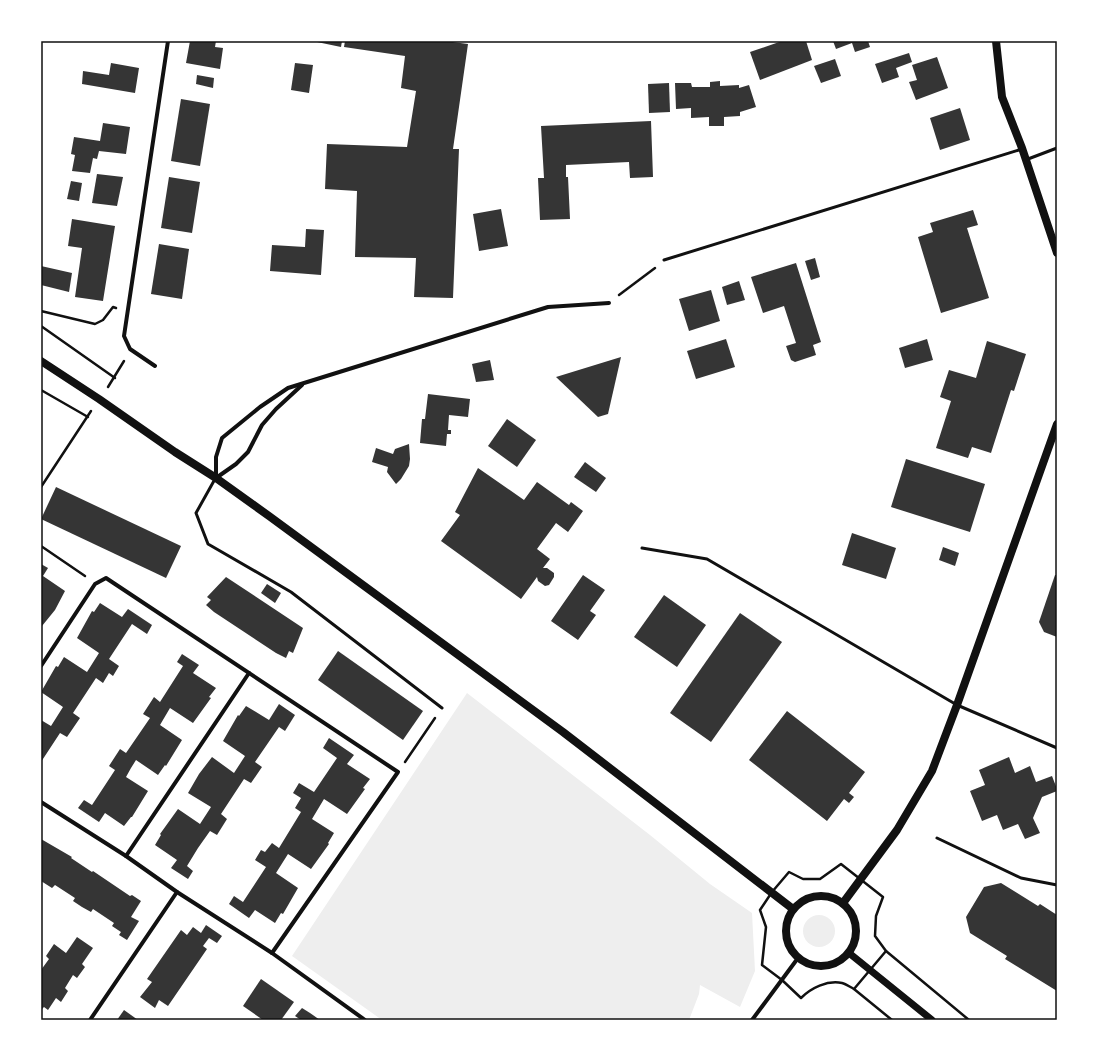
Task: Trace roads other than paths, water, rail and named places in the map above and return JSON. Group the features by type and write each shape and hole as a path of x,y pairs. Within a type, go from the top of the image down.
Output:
{"main road":[{"path":"996,41 1002,97 1022,148 1057,251"},
{"path":"41,361 100,399 175,452 216,478 563,732 793,909"},
{"path":"843,902 897,830 932,770 957,706 1057,424"},
{"path":"817,896 830,896 843,902 852,913 856,926 855,940 849,953 838,962 825,966 811,965 798,958 790,948 786,934 787,921 793,909 804,900 817,896"}],"street":[{"path":"155,366 130,349 124,336 168,41"},
{"path":"216,478 216,457 222,438 260,407 288,388 548,307 609,303"},
{"path":"216,478 236,464 248,452 262,425 276,409 304,383"},
{"path":"41,666 96,584 106,578 398,772 272,953"},
{"path":"126,856 249,673"},
{"path":"41,802 126,856 177,892 272,953 365,1020"},
{"path":"90,1020 177,892"},
{"path":"849,953 932,1020"},
{"path":"752,1020 798,958"}],"lane":[{"path":"664,260 1022,148"},
{"path":"1026,160 1057,148"},
{"path":"216,478 196,513 208,544 291,592 442,708"},
{"path":"642,548 707,559 957,706 1057,748"},
{"path":"937,838 1021,878 1057,885"}]}
